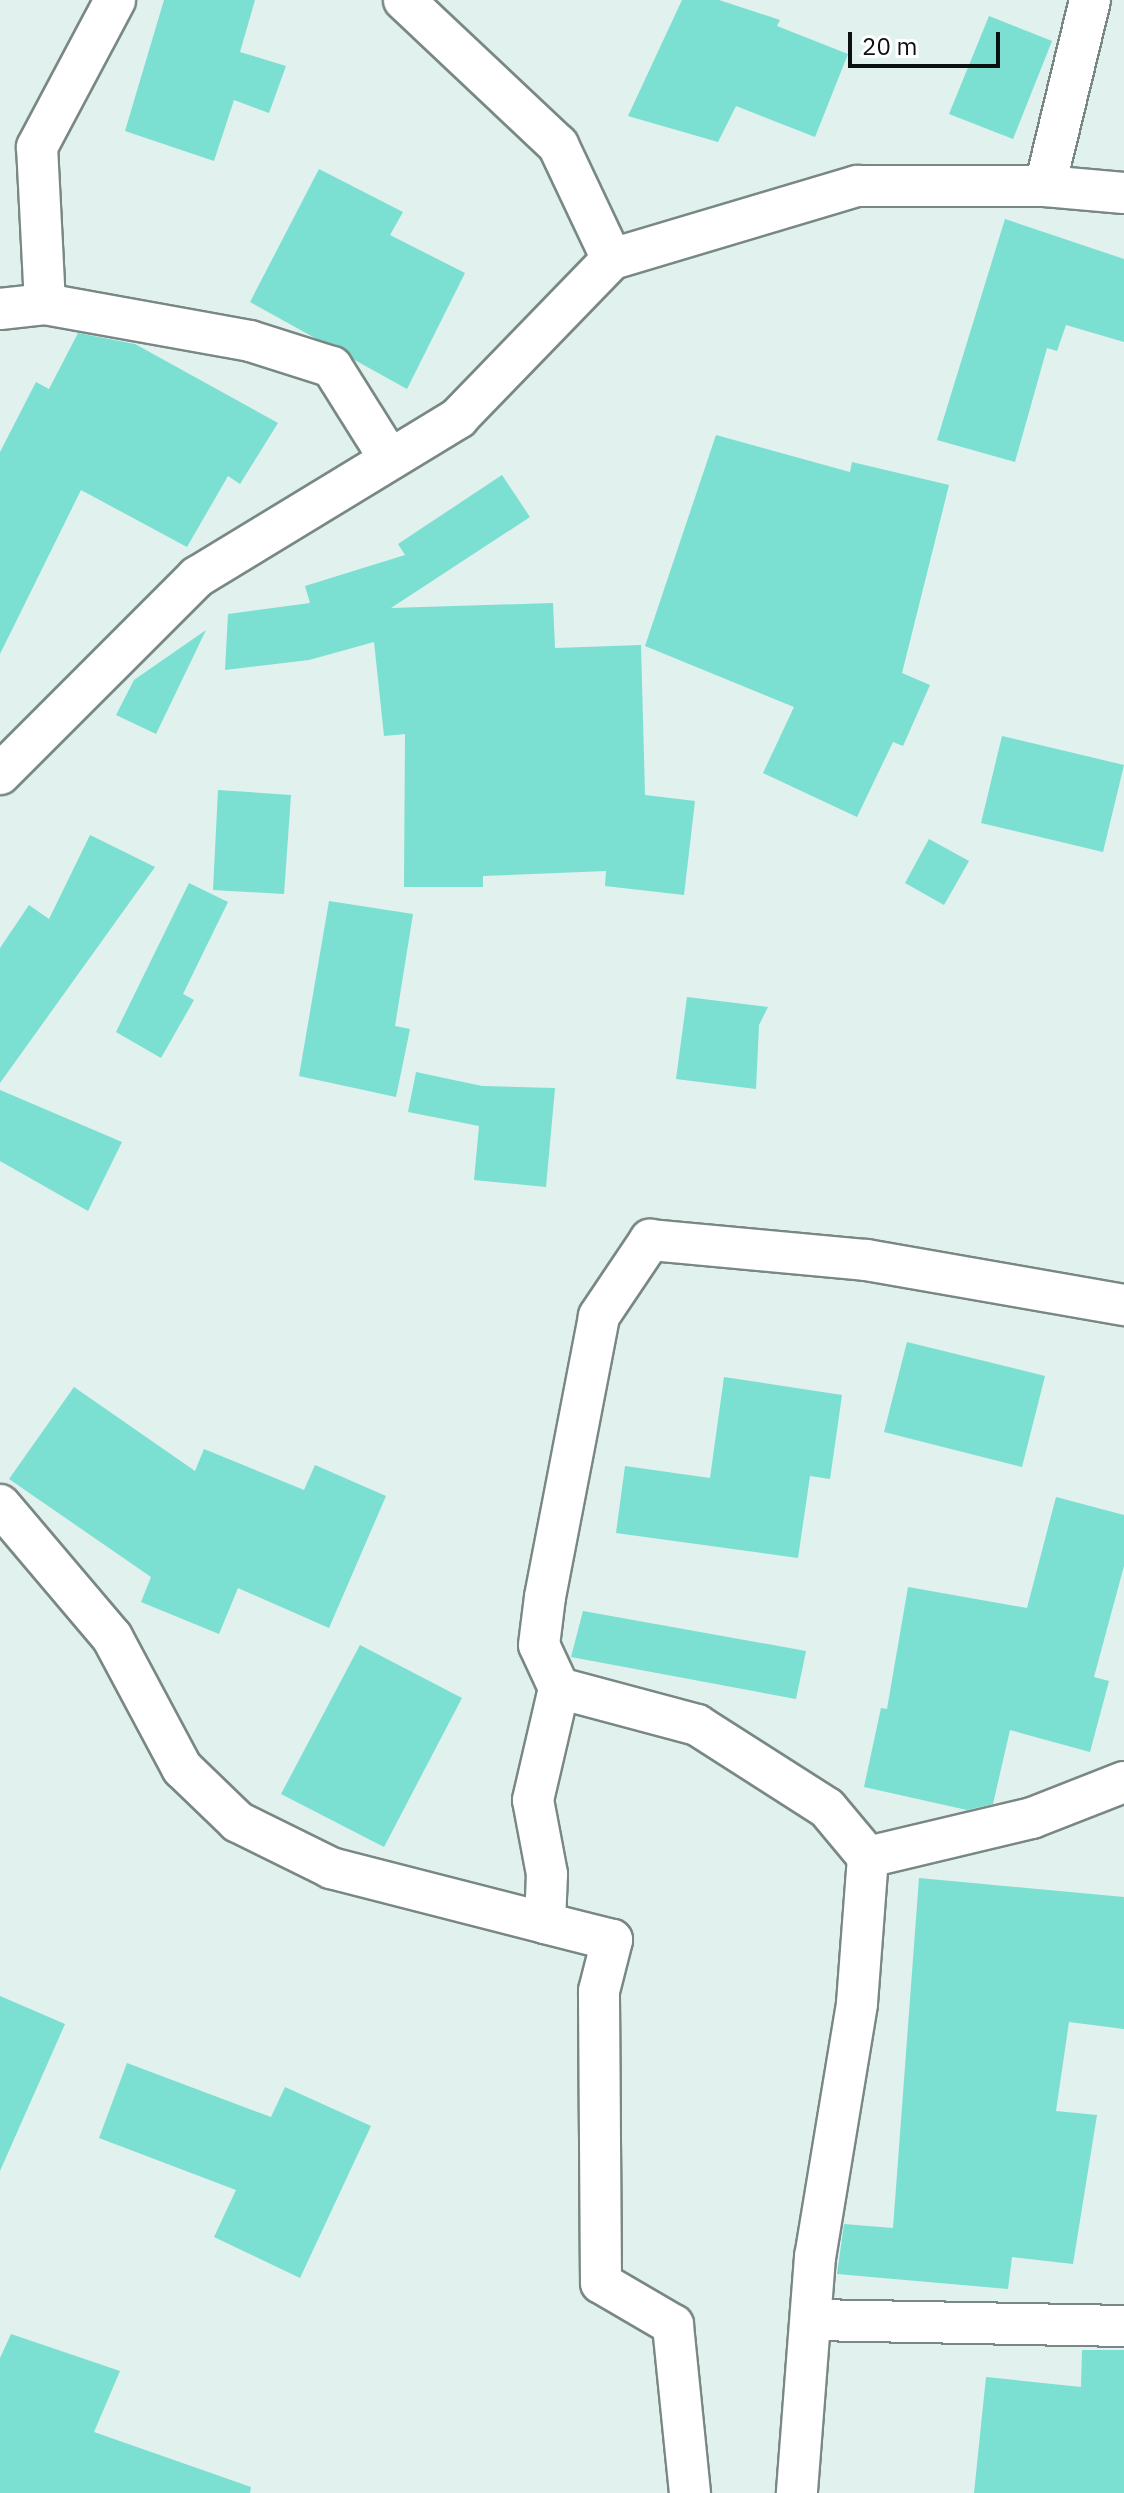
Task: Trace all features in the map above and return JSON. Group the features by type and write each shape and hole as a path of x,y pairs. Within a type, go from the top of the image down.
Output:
{"street":[{"path":"45,304 37,147 115,0"},
{"path":"404,0 558,145 612,259"},
{"path":"1045,186 1090,0"},
{"path":"0,774 197,577 458,418 612,259 857,186 1045,186 1124,193"},
{"path":"0,309 45,304 250,341 332,367 389,458"},
{"path":"545,1923 547,1874 533,1800 559,1688 539,1645 576,1407 599,1316 650,1240 866,1260 1124,1305"},
{"path":"0,1505 112,1637 182,1768 238,1822 331,1868 612,1940 599,1991 601,2283 673,2325 690,2493"},
{"path":"559,1688 697,1725 827,1808 868,1857 857,2004 815,2257 813,2320 797,2493"},
{"path":"868,1857 1032,1818 1124,1782"},
{"path":"813,2320 1124,2326"}],"building":[{"path":"164,0 255,0 240,52 286,66 269,113 234,100 214,161 125,131"},
{"path":"682,0 719,0 780,20 777,26 848,54 815,137 736,106 718,142 628,116"},
{"path":"989,16 1052,41 1013,139 949,114"},
{"path":"319,169 403,212 390,235 465,273 407,389 250,302"},
{"path":"1005,219 1124,259 1124,342 1066,325 1057,351 1047,348 1015,462 937,440"},
{"path":"78,333 135,344 278,423 240,484 228,476 187,547 81,490 0,654 0,452 36,382 49,389"},
{"path":"716,435 850,472 852,462 949,485 902,673 930,685 903,746 893,742 857,817 763,773 794,707 645,646"},
{"path":"502,475 530,517 391,608 553,603 555,648 641,645 645,795 695,801 684,895 605,886 606,871 483,876 483,887 404,887 405,734 384,736 374,642 309,660 225,670 228,614 310,603 305,586 405,555 398,544"},
{"path":"206,630 156,734 116,715 134,680"},
{"path":"1002,736 1124,765 1103,852 981,823"},
{"path":"218,790 291,795 284,894 213,890"},
{"path":"90,835 155,867 0,1083 0,948 29,905 49,919"},
{"path":"929,839 969,861 944,905 905,883"},
{"path":"189,883 228,902 183,994 194,1000 161,1058 116,1032"},
{"path":"329,901 413,914 395,1026 410,1029 396,1097 299,1076"},
{"path":"687,997 768,1007 759,1025 756,1089 676,1079"},
{"path":"416,1072 482,1086 555,1088 546,1187 474,1180 479,1126 408,1112"},
{"path":"0,1090 122,1142 88,1211 0,1161"},
{"path":"907,1342 1045,1376 1022,1467 884,1432"},
{"path":"724,1377 842,1395 830,1479 810,1476 798,1558 616,1533 625,1466 710,1478"},
{"path":"74,1387 195,1471 204,1449 304,1490 315,1465 386,1496 329,1628 238,1588 219,1634 141,1602 151,1577 9,1479"},
{"path":"1056,1497 1124,1515 1124,1566 1094,1677 1109,1681 1090,1752 1010,1730 993,1804 967,1810 864,1787 881,1708 887,1709 908,1587 1027,1608"},
{"path":"583,1611 806,1651 796,1699 571,1657"},
{"path":"360,1645 462,1698 384,1847 281,1794"},
{"path":"919,1878 1124,1897 1124,2029 1069,2022 1056,2111 1097,2115 1073,2264 1012,2257 1008,2289 837,2274 844,2224 893,2228"},
{"path":"0,1996 65,2024 0,2171"},
{"path":"127,2063 271,2117 285,2087 371,2126 300,2278 214,2237 236,2190 99,2138"},
{"path":"11,2334 120,2371 94,2432 251,2487 250,2493 0,2493 0,2358"},
{"path":"1082,2350 1124,2350 1124,2493 974,2493 986,2377 1081,2387"}]}
